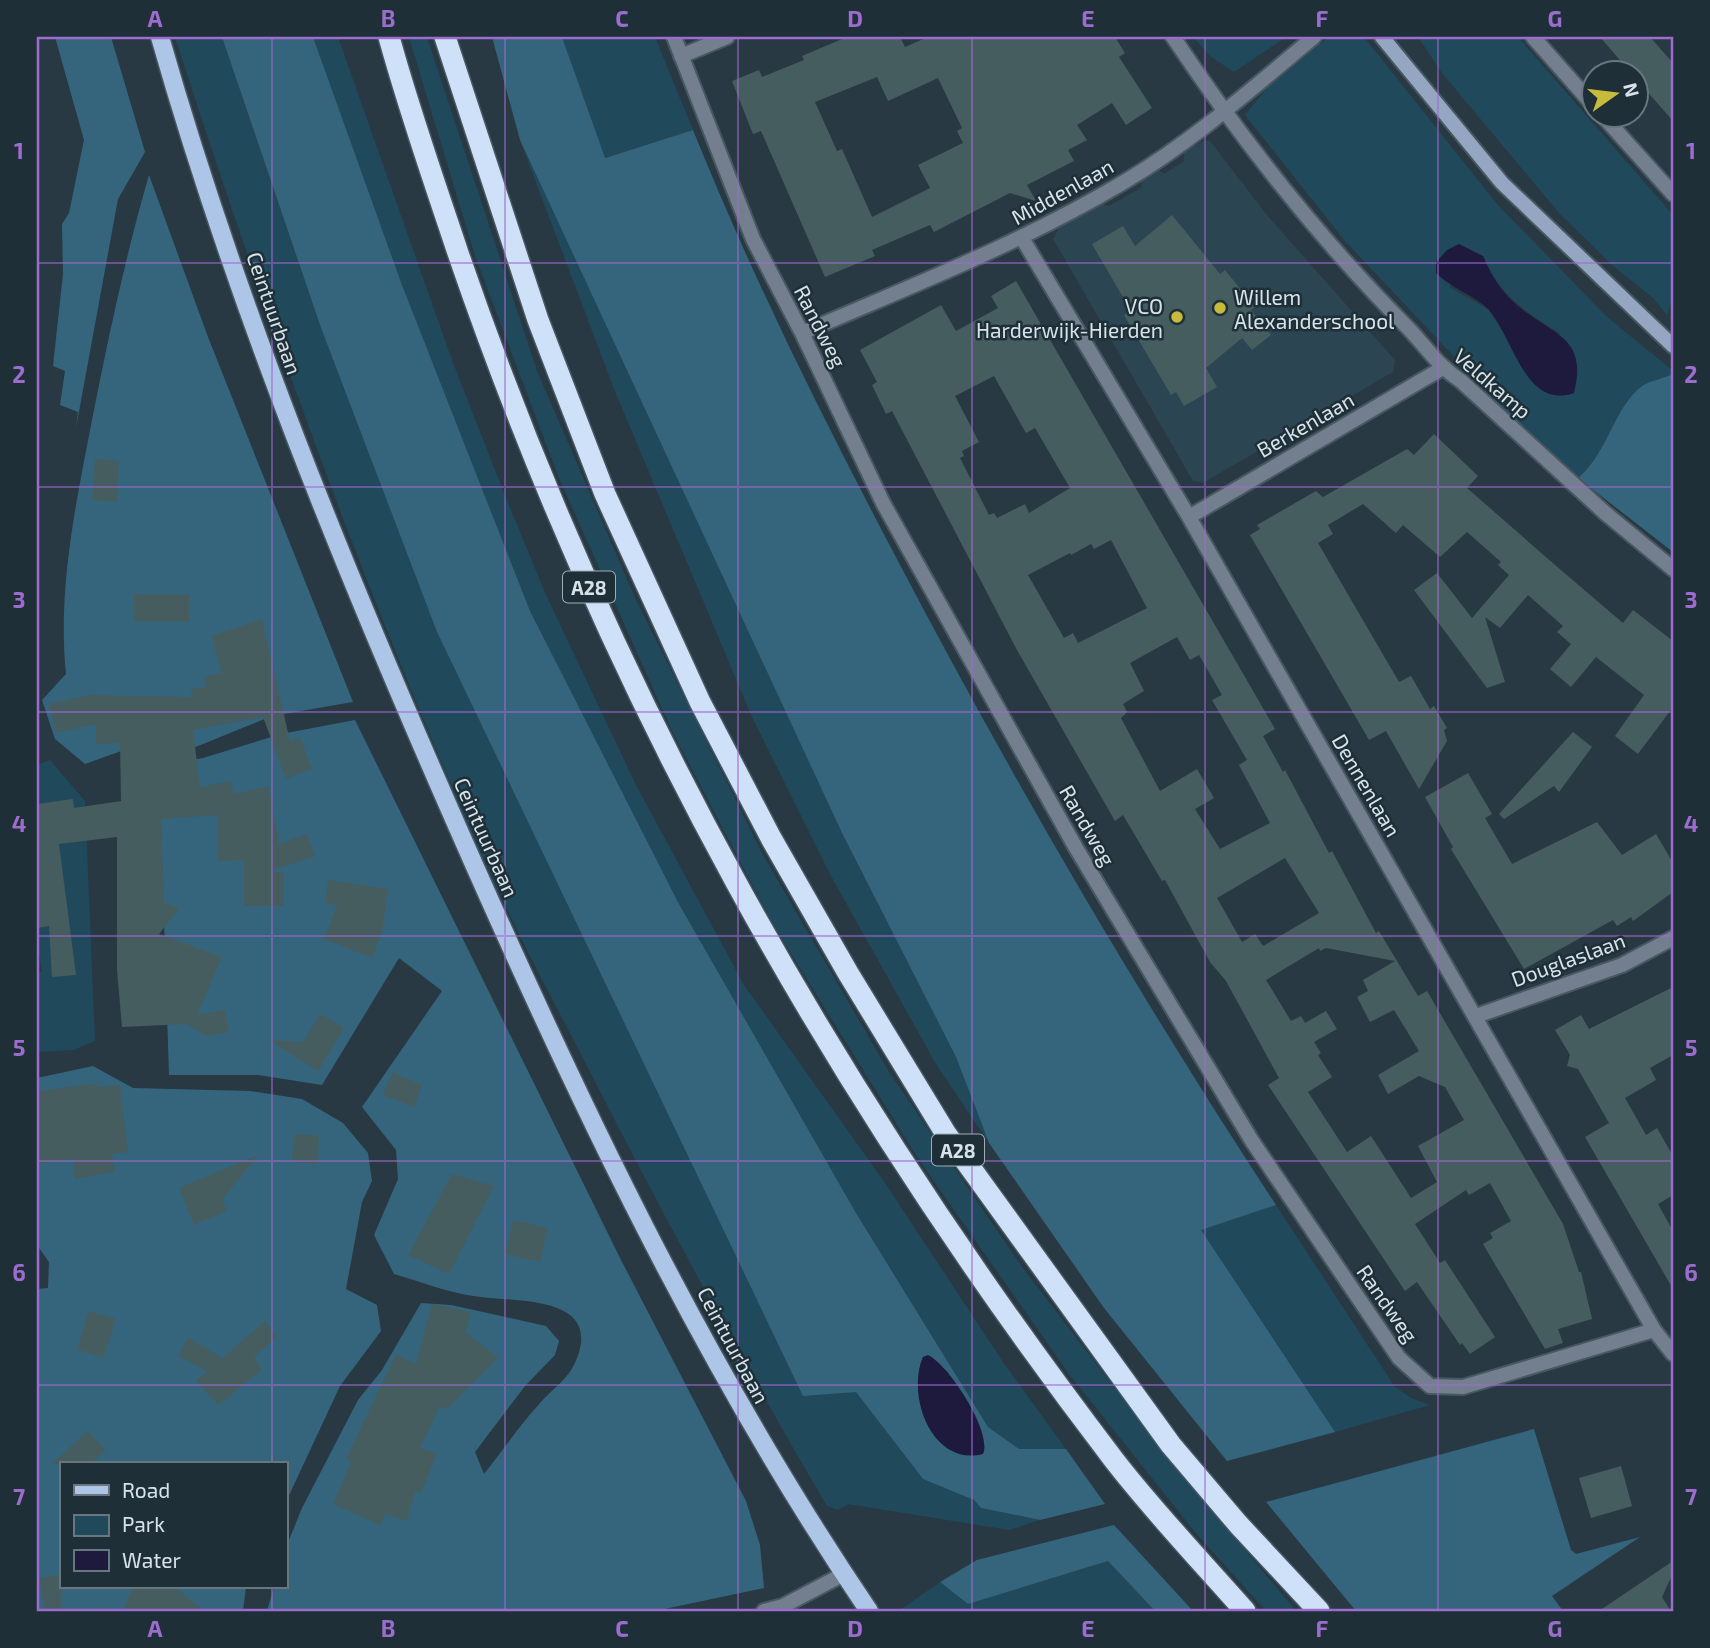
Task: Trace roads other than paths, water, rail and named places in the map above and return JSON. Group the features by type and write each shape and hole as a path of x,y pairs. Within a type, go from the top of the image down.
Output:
{"highway":[{"name":"A28","path":"387,37 485,332 558,517 657,736 726,869 850,1081 979,1275 1117,1463 1245,1611"},
{"name":"A28","path":"445,37 485,165 543,333 605,494 707,714 771,838 848,973 946,1134 1171,1445 1237,1524 1319,1611"}],"main road":[{"name":"Ceintuurbaan","path":"160,37 261,348 373,634 534,1001 638,1214 769,1458 869,1611"}],"street":[{"name":"Randweg","path":"674,37 752,239 802,333 883,503 1076,848 1252,1140 1399,1358 1430,1386 1463,1387 1654,1330"},
{"path":"681,56 727,37"},
{"name":"Veldkamp","path":"1173,37 1224,113 1384,304 1425,346 1441,369 1461,381 1604,512 1673,569"},
{"name":"Middenlaan","path":"802,333 1022,238 1126,181 1224,113 1314,37"},
{"path":"1382,37 1502,183 1673,346"},
{"path":"1533,37 1580,90"},
{"path":"1616,130 1673,194"},
{"name":"Dennenlaan","path":"1022,238 1189,517 1654,1330 1673,1354"},
{"name":"Berkenlaan","path":"1189,517 1441,369"},
{"name":"Douglaslaan","path":"1476,1016 1622,965 1673,938"},
{"path":"764,1611 783,1606 844,1574"}],"water":[{"path":"1459,244 1483,256 1493,277 1507,295 1572,348 1577,374 1574,393 1557,395 1543,391 1522,368 1489,310 1436,273 1436,262 1447,250"},
{"path":"928,1355 946,1371 967,1400 981,1431 983,1454 965,1455 950,1450 937,1439 928,1425 918,1390 923,1357"}],"place":[{"name":"Willem Alexanderschool","path":"1220,308"},
{"name":"VCO Harderwijk-Hierden","path":"1177,317"}]}
